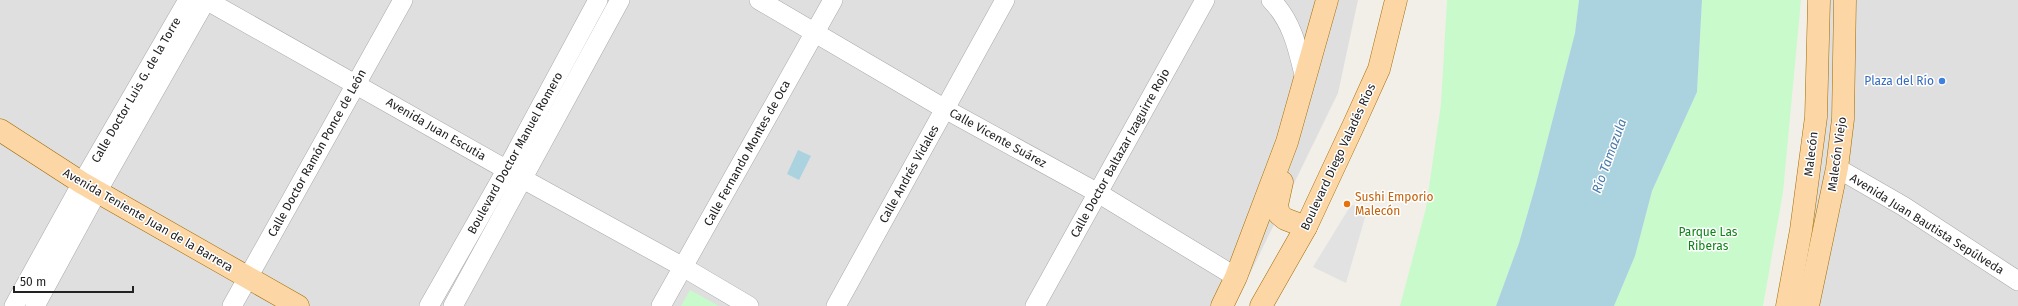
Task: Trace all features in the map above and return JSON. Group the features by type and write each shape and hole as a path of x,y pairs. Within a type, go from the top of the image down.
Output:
{"main road":[{"path":"1221,304 1236,277 1287,142 1327,0"},
{"name":"Boulevard Diego Valadés Ríos","path":"1261,306 1306,227 1379,69 1396,0"},
{"name":"Malecón","path":"1787,306 1801,230 1816,117 1819,0"},
{"name":"Malecón Viejo","path":"1808,306 1837,168 1843,119 1845,0"},
{"path":"1816,117 1828,157 1837,168"},
{"name":"Avenida Teniente Juan de la Barrera","path":"0,130 89,188 298,306"},
{"path":"1287,142 1278,211 1285,219 1306,227"}],"street":[{"name":"Calle Doctor Luis G. de la Torre","path":"35,306 89,188 188,0"},
{"name":"Calle Doctor Luis G. de la Torre","path":"14,306 206,0"},
{"name":"Avenida Juan Escutia","path":"206,0 523,179 683,267 749,306"},
{"name":"Calle Doctor Ramón Ponce de León","path":"232,306 355,83 403,0"},
{"name":"Boulevard Doctor Manuel Romero","path":"429,306 507,169 598,0"},
{"name":"Boulevard Doctor Manuel Romero","path":"452,306 620,0"},
{"name":"Calle Vicente Suárez","path":"759,0 945,109 1098,193 1236,277"},
{"name":"Calle Fernando Montes de Oca","path":"661,306 833,0"},
{"name":"Calle Andrés Vidales","path":"836,306 1005,0"},
{"name":"Calle Doctor Baltazar Izaguirre Rojo","path":"1035,306 1205,0"},
{"path":"1271,0 1284,16 1294,37 1305,79"},
{"name":"Avenida Juan Bautista Sepúlveda","path":"1837,168 1903,206 2018,281"}],"shaded area":[{"path":"0,0 1358,0 1338,93 1233,306 0,306"},
{"path":"1829,0 2018,0 2018,306 1798,306"},
{"path":"1351,205 1368,207 1346,283 1313,267"}],"green space":[{"path":"1447,0 1579,0 1575,33 1536,184 1519,243 1496,306 1400,306 1426,208 1441,104"},
{"name":"Parque Las Riberas","path":"1702,0 1801,0 1783,192 1763,306 1614,306 1635,256 1652,191 1697,92"},
{"path":"690,290 719,306 681,306"}],"water":[{"name":"Río Tamazula","path":"1579,0 1702,0 1697,92 1652,191 1635,256 1614,306 1496,306 1519,243 1536,184 1575,33"},
{"path":"798,150 811,156 799,180 787,174"}],"place":[{"name":"Plaza del Río","path":"1942,81"},
{"name":"Sushi Emporio Malecón","path":"1347,204"}]}
